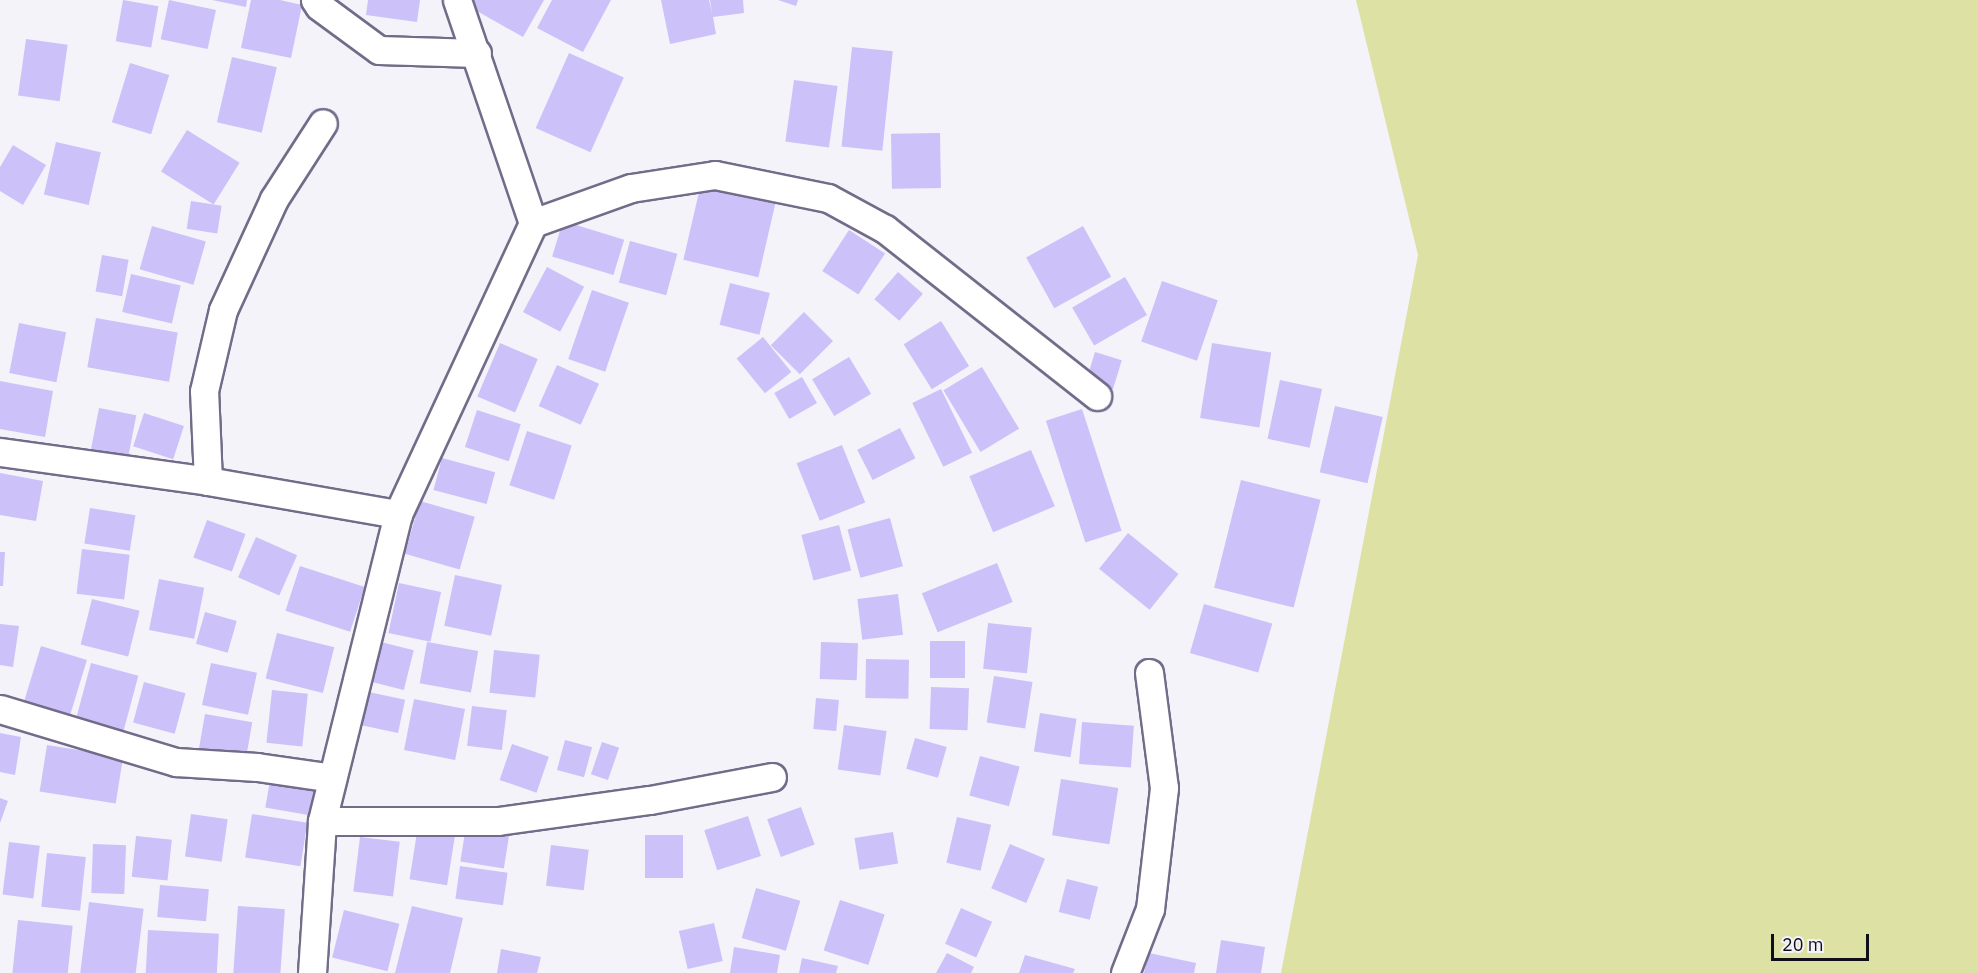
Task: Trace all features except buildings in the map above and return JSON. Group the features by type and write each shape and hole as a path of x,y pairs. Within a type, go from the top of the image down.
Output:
{"street":[{"path":"315,0 378,50 477,53"},
{"path":"312,973 322,821 398,514 533,223 477,53 457,0"},
{"path":"207,481 204,392 223,310 274,199 323,123"},
{"path":"533,223 631,188 715,175 828,198 885,229 1097,396"},
{"path":"0,452 207,481 398,514"},
{"path":"1125,973 1150,909 1164,788 1149,673"},
{"path":"0,709 176,762 257,767 332,778"},
{"path":"322,821 498,821 650,800 772,777"}],"green space":[{"path":"1356,0 1978,0 1978,973 1281,973 1418,255"}]}
